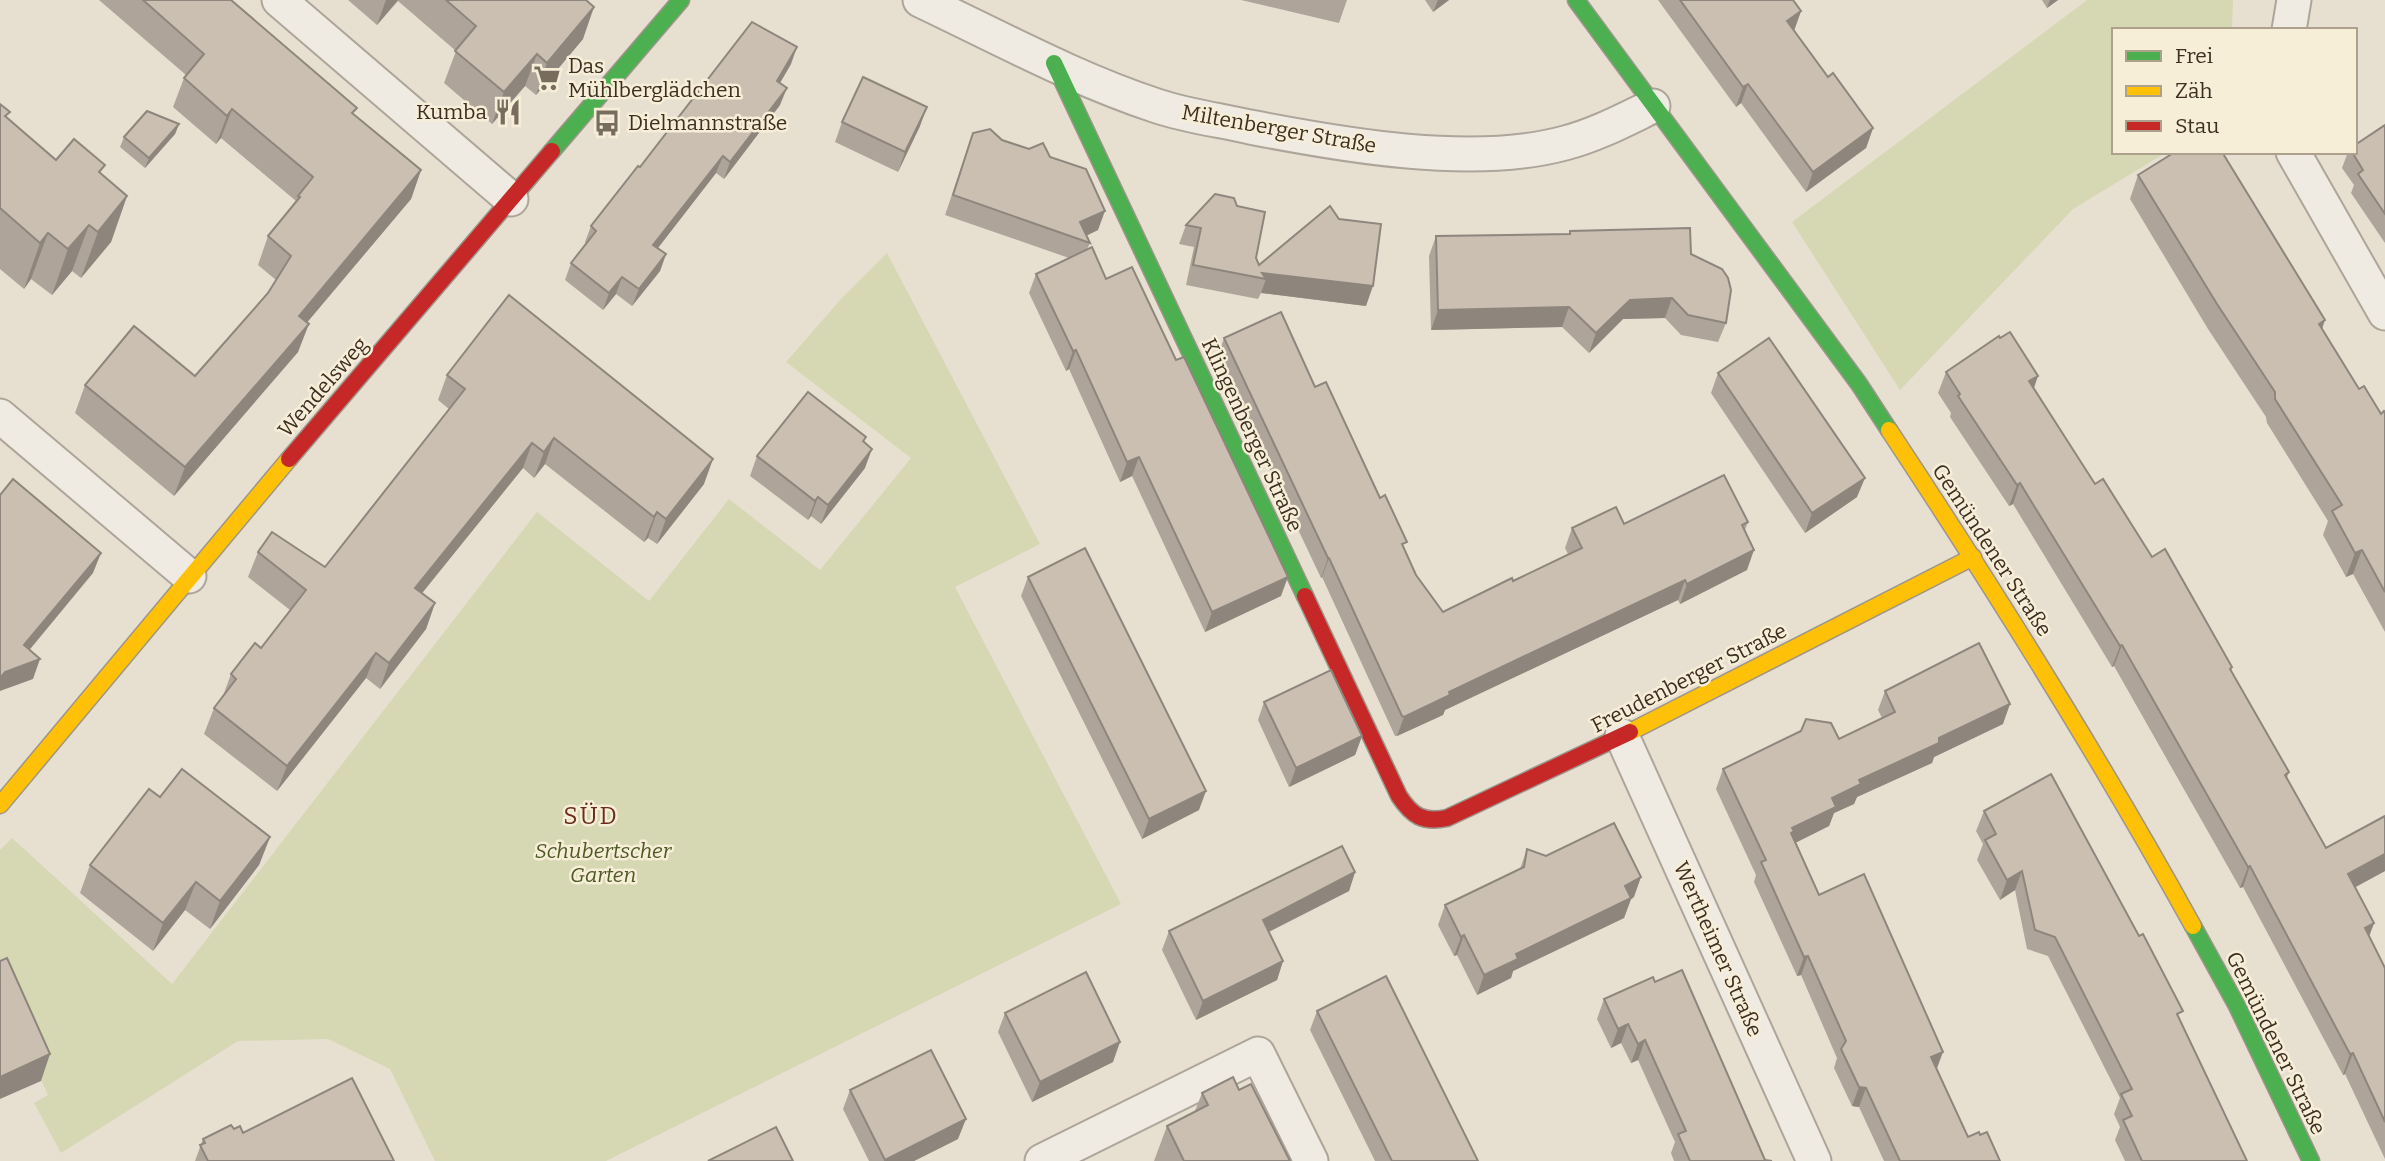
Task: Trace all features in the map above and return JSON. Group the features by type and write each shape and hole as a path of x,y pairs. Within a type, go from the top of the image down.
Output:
{"street":[{"path":"279,0 511,200"},
{"name":"Wendelsweg","path":"0,805 189,576 681,0"},
{"name":"Miltenberger Straße","path":"920,0 1054,64 1159,106 1212,119 1335,142 1467,155 1527,150 1564,143 1603,130 1653,106"},
{"name":"Gemündener Straße","path":"1576,0 1859,384 1973,557 2080,728 2148,845 2237,1006 2311,1161"},
{"path":"2289,28 2294,0"},
{"name":"Klingenberger Straße","path":"1054,64 1399,796 1408,811 1418,819"},
{"path":"2294,154 2385,313"},
{"path":"0,416 189,576"},
{"name":"Freudenberger Straße","path":"1418,819 1435,821 1447,818 1622,736 1973,557"},
{"name":"Wertheimer Straße","path":"1622,736 1814,1161"},
{"path":"1042,1161 1258,1054 1311,1161"}],"green space":[{"path":"2087,0 2233,0 2232,28 2112,28 2112,154 2164,154 2073,209 1900,390 1792,222"},
{"name":"Schubertscher Garten","path":"887,253 1040,544 955,587 1121,904 606,1161 435,1161 390,1069 328,1039 238,1041 61,1153 34,1103 48,1095 0,991 0,850 12,838 172,984 537,512 649,601 729,499 820,570 911,458 786,362 841,299"}],"building":[{"path":"143,0 231,0 357,108 352,113 421,170 299,316 309,324 185,467 85,385 134,326 195,376 268,293 291,256 268,236 313,177 232,109 227,116 184,78 204,54"},
{"path":"446,0 586,0 594,7 547,63 537,54 504,92 455,51 476,26"},
{"path":"1680,0 1793,0 1801,11 1787,21 1828,77 1833,73 1873,128 1813,172 1748,84 1743,87"},
{"path":"752,22 797,47 777,81 787,88 730,162 723,156 653,245 666,254 639,289 622,277 609,293 571,263 596,231 591,226"},
{"path":"863,77 927,107 905,152 842,122"},
{"path":"0,104 10,112 5,116 56,160 74,139 105,165 99,172 127,196 98,232 89,225 68,249 48,233 40,243 0,208"},
{"path":"147,111 179,124 149,158 124,137"},
{"path":"2385,125 2385,214 2358,174 2363,170 2353,154 2357,154 2357,144"},
{"path":"990,129 1002,140 1029,149 1043,143 1050,157 1086,169 1105,211 1080,222 1090,243 953,195 973,133"},
{"path":"2172,154 2223,154 2325,320 2319,324 2359,389 2364,386 2381,414 2385,412 2385,592 2362,550 2355,553 2332,511 2342,505 2275,399 2275,392 2138,175"},
{"path":"1215,194 1234,198 1237,206 1265,212 1256,258 1259,265 1330,206 1339,219 1381,224 1373,286 1262,273 1266,279 1193,265 1201,228 1186,225"},
{"path":"1690,228 1691,254 1722,269 1728,278 1731,290 1726,323 1688,315 1672,298 1630,300 1596,333 1569,307 1438,310 1436,236 1570,234 1570,231"},
{"path":"1092,247 1106,279 1132,267 1176,360 1184,357 1288,577 1212,612 1139,457 1127,462 1076,350 1073,351 1036,274"},
{"path":"509,295 713,459 666,519 657,512 654,517 554,438 544,452 532,443 415,588 435,603 389,663 376,653 287,766 214,708 236,679 231,674 255,643 261,648 306,590 258,552 272,532 325,567 465,389 447,375"},
{"path":"1281,312 1315,387 1326,382 1380,498 1385,495 1407,542 1402,544 1416,575 1443,612 1582,548 1572,528 1616,507 1624,524 1724,475 1748,522 1742,525 1754,550 1687,584 1685,580 1402,716 1224,338"},
{"path":"2010,332 2038,376 2029,381 2095,484 2103,479 2152,557 2165,549 2289,772 2285,775 2326,848 2385,816 2385,854 2348,874 2374,923 2365,928 2385,968 2385,1122 2353,1053 2350,1054 2250,866 2248,867 2122,645 2120,646 2020,483 2017,485 1958,396 1960,394 1946,372 1999,336 2000,338"},
{"path":"1769,338 1865,478 1812,513 1718,373"},
{"path":"808,392 866,437 863,441 872,449 828,505 818,497 815,501 757,456"},
{"path":"13,479 101,553 24,645 40,659 5,672 0,678 0,495"},
{"path":"1085,548 1206,791 1149,819 1028,577"},
{"path":"1979,643 2010,704 1939,738 1939,743 1859,780 1861,784 1832,798 1836,807 1792,828 1794,831 1791,833 1819,895 1864,874 1943,1052 1931,1057 1968,1137 1987,1132 2000,1161 1900,1161 1866,1088 1859,1087 1841,1049 1846,1041 1808,956 1804,957 1761,862 1766,860 1723,769 1801,731 1806,719 1831,723 1839,739 1895,712 1885,691"},
{"path":"1331,670 1362,736 1296,768 1264,702"},
{"path":"182,769 270,837 220,901 196,882 163,923 90,865 149,789 160,797"},
{"path":"2051,774 2139,936 2143,934 2183,1011 2177,1014 2247,1161 2142,1161 2123,1120 2132,1116 2121,1094 2132,1089 2055,937 2035,930 2022,871 2007,880 1985,840 1996,834 1984,811"},
{"path":"1614,823 1641,877 1625,886 1631,898 1516,954 1518,959 1484,975 1445,905 1524,867 1527,849 1546,856"},
{"path":"1342,846 1355,872 1263,920 1283,961 1203,1001 1169,931"},
{"path":"7,958 50,1054 0,1077 0,961"},
{"path":"1682,970 1765,1160 1772,1161 1690,1161 1678,1134 1686,1131 1645,1040 1638,1044 1628,1024 1618,1029 1604,999 1653,977 1655,982"},
{"path":"1086,972 1120,1042 1040,1082 1005,1013"},
{"path":"1386,976 1478,1161 1392,1161 1317,1011"},
{"path":"931,1050 966,1119 885,1160 850,1090"},
{"path":"1233,1077 1239,1090 1251,1084 1290,1161 1184,1161 1167,1126 1208,1105 1202,1093"},
{"path":"352,1078 394,1161 208,1161 200,1145 205,1143 203,1139 231,1125 234,1129 240,1126 243,1133"},
{"path":"776,1127 793,1161 708,1161"}],"traffic: fast":[{"path":"552,151 681,0"},
{"path":"1576,0 1859,384 1889,430"},
{"path":"1054,63 1305,596"},
{"path":"2193,926 2237,1006 2311,1161"}],"traffic: slow":[{"path":"1889,430 2046,675 2193,926"},
{"path":"0,805 289,459"},
{"path":"1630,732 1973,557"}],"traffic: jam":[{"path":"289,459 552,151"},
{"path":"1305,596 1399,796 1409,809 1425,819 1447,818 1630,732"}],"place":[{"name":"Das Mühlberglädchen","path":"547,78"},
{"name":"Kumba","path":"508,112"},
{"name":"Dielmannstraße","path":"607,123"}],"district":[{"name":"SÜD","path":"591,816"}]}
